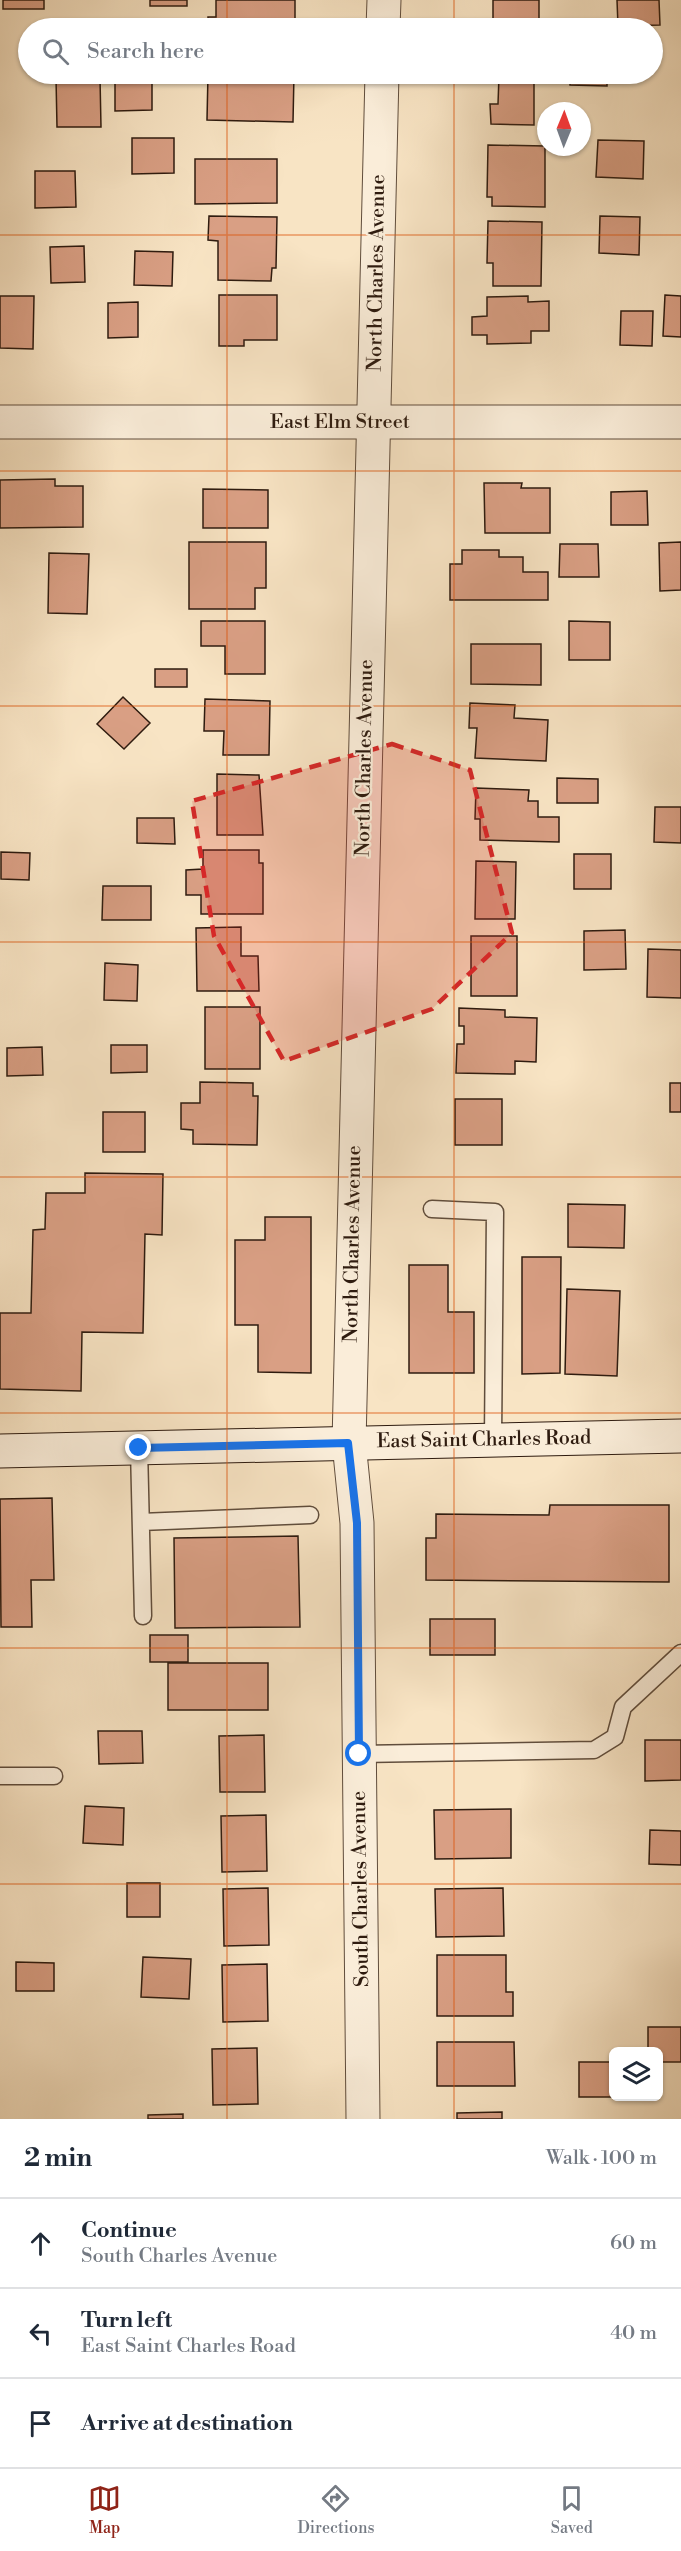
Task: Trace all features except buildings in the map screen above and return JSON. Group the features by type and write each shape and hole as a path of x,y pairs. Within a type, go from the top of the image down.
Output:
{"street":[{"path":"383,18 384,0"},
{"name":"North Charles Avenue","path":"348,1443 382,84"},
{"name":"East Elm Street","path":"0,422 681,422"},
{"name":"East Saint Charles Road","path":"0,1451 681,1436"},
{"name":"South Charles Avenue","path":"348,1443 357,1523 363,2119"}],"lane":[{"path":"432,1209 495,1212 493,1440"},
{"path":"139,1448 142,1616"},
{"path":"141,1522 310,1515"},
{"path":"359,1754 594,1750 615,1737 623,1707 681,1653"},
{"path":"0,1776 54,1776"}],"highlighted area":[{"path":"392,744 470,770 512,933 432,1009 284,1061 214,936 192,801"}],"route":[{"path":"139,1448 348,1443 357,1523 359,1754"}]}
